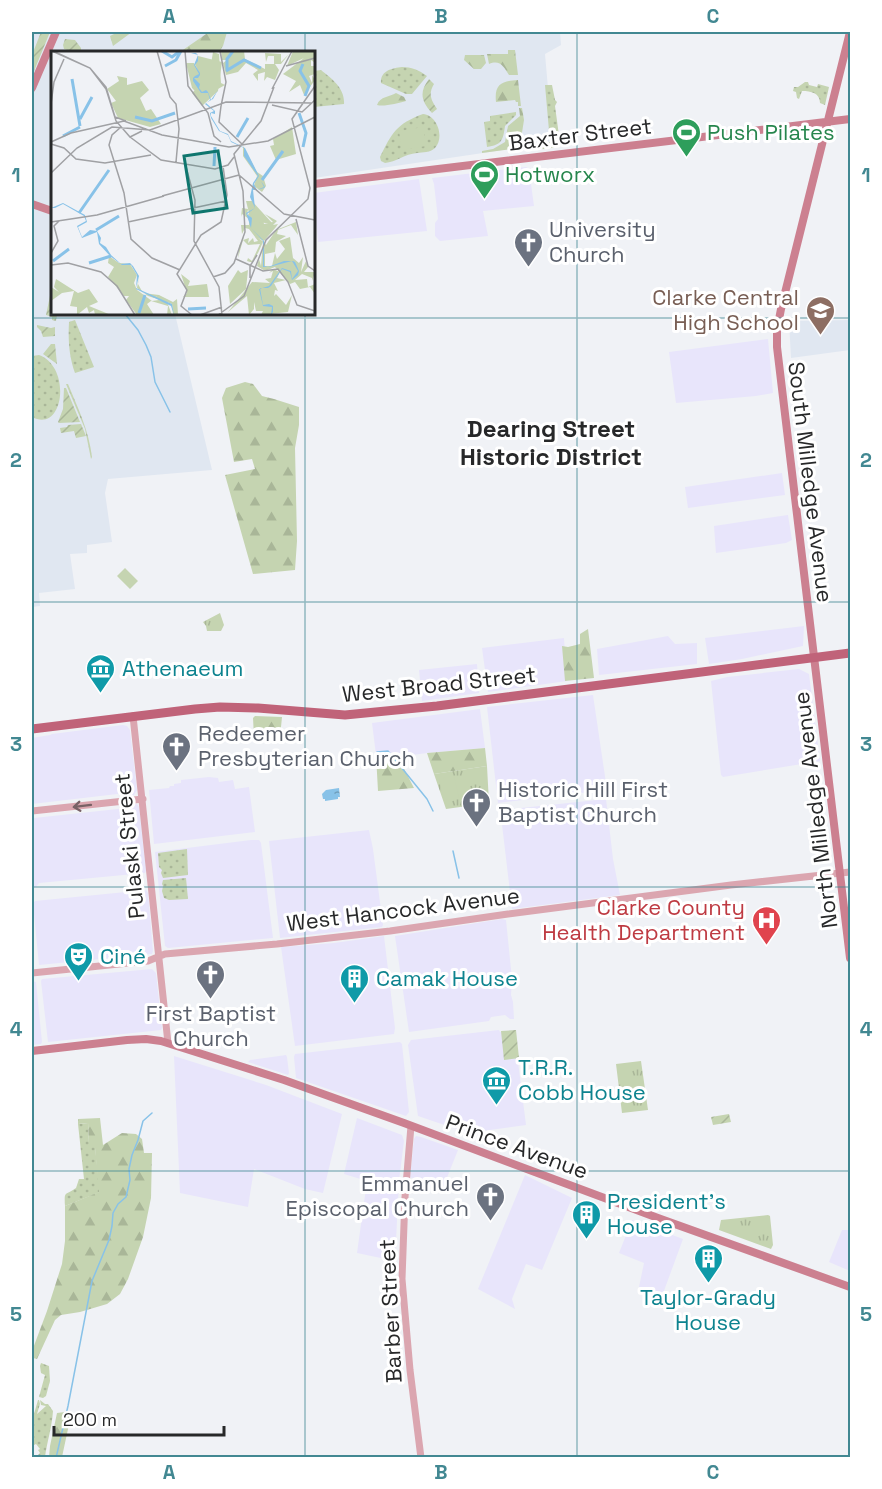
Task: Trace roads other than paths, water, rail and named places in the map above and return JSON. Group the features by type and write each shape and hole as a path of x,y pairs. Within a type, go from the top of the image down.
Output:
{"main road":[{"path":"32,88 56,32"},
{"name":"South Milledge Avenue","path":"814,658 777,341 781,309 850,32"},
{"name":"Baxter Street","path":"315,184 850,119"},
{"path":"32,204 51,211"},
{"name":"West Broad Street","path":"32,729 220,707 345,716 850,653"},
{"name":"North Milledge Avenue","path":"814,658 850,958"},
{"name":"Prince Avenue","path":"32,1051 127,1040 146,1039 168,1043 284,1080 850,1287"}],"street":[{"name":"Pulaski Street","path":"133,716 168,1043"},
{"path":"32,811 143,799"},
{"name":"West Hancock Avenue","path":"32,973 148,961 165,954 378,932 731,885 850,872"},
{"name":"Barber Street","path":"411,1126 405,1197 402,1279 421,1458"}],"water":[{"path":"339,788 340,797 338,799 325,801 323,799 322,794 326,790"}],"waterway":[{"path":"126,315 146,345 151,357 155,382 170,412"},
{"path":"377,752 388,751 427,799 433,811"},
{"path":"453,851 459,878"},
{"path":"56,1458 92,1281 109,1240 113,1213 126,1197 132,1155 143,1121 152,1113"}],"place":[{"name":"Push Pilates","path":"686,158"},
{"name":"Hotworx","path":"484,200"},
{"name":"University Church","path":"528,268"},
{"name":"Clarke Central High School","path":"820,336"},
{"name":"Athenaeum","path":"101,694"},
{"name":"Redeemer Presbyterian Church","path":"177,772"},
{"name":"Historic Hill First Baptist Church","path":"477,828"},
{"name":"Clarke County Health Department","path":"766,946"},
{"name":"Ciné","path":"79,982"},
{"name":"First Baptist Church","path":"211,1000"},
{"name":"Camak House","path":"355,1004"},
{"name":"T.R.R. Cobb House","path":"497,1106"},
{"name":"Emmanuel Episcopal Church","path":"490,1222"},
{"name":"President's House","path":"586,1240"},
{"name":"Taylor-Grady House","path":"708,1284"}],"district":[{"name":"Dearing Street Historic District","path":"551,443"}]}
